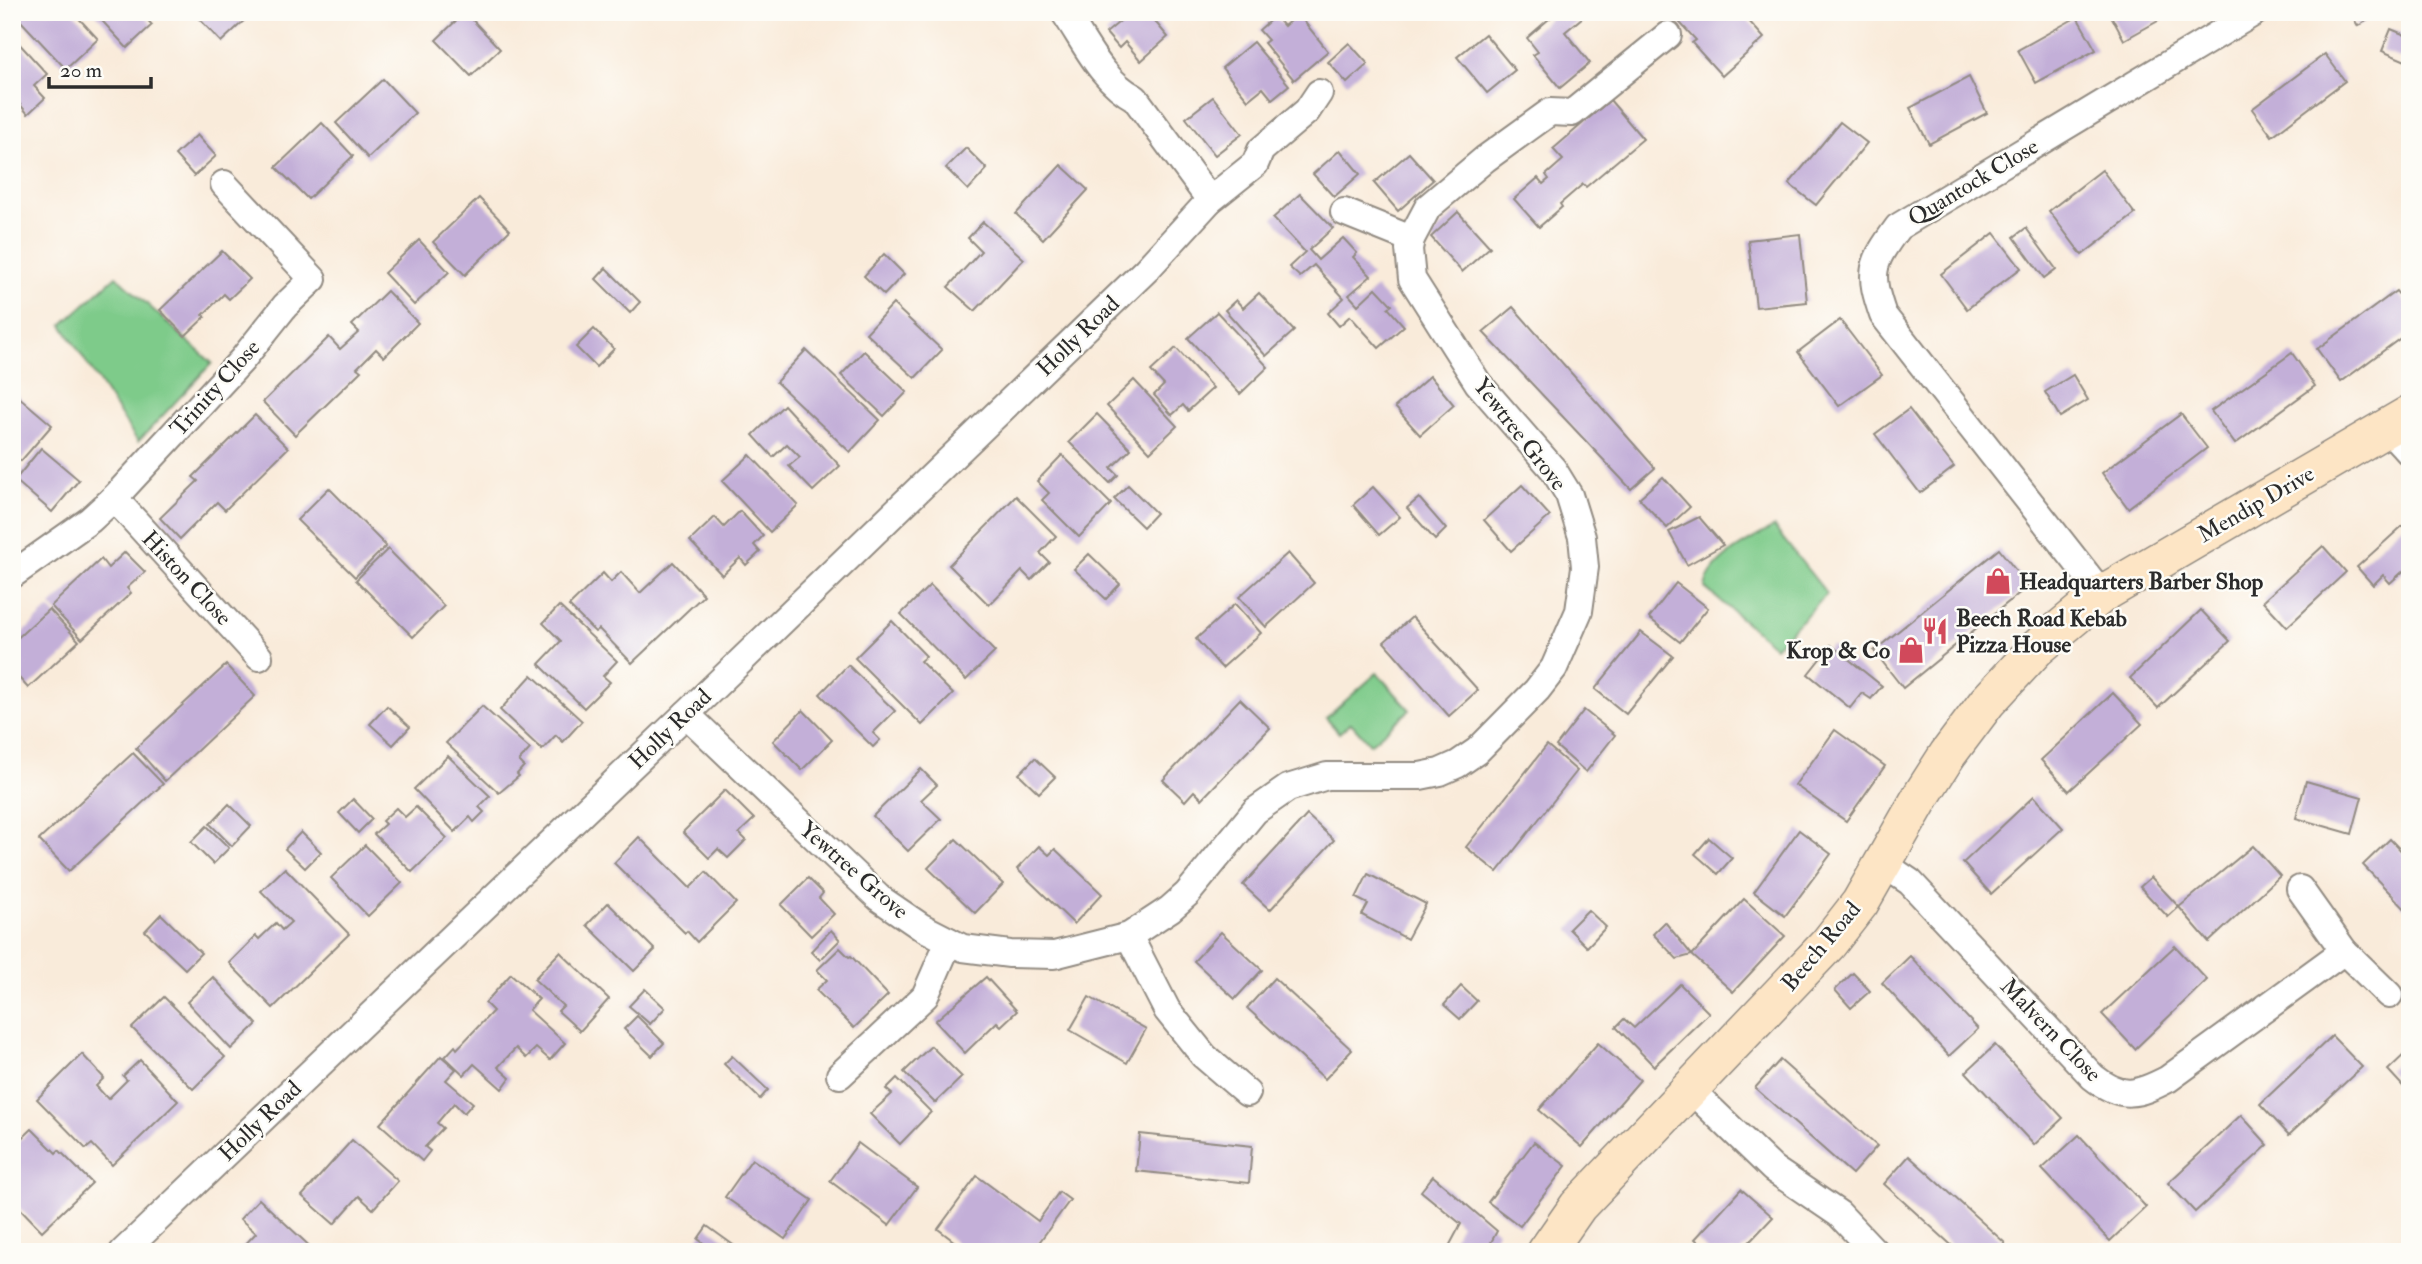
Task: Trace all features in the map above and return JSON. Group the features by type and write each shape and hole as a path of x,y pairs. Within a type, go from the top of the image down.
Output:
{"street":[{"path":"1064,12 1081,41 1119,90 1135,98 1210,201"},
{"name":"Quantock Close","path":"2102,594 1883,315 1872,284 1878,254 1898,227 2255,12"},
{"name":"Yewtree Grove","path":"686,714 879,898 920,926 963,948 1010,954 1054,955 1129,936 1170,909 1187,894 1255,811 1288,788 1327,776 1420,776 1440,772 1477,751 1537,690 1554,668 1579,611 1585,567 1582,537 1569,495 1553,469 1478,383 1412,279 1409,249 1411,239 1428,207 1485,159 1550,113 1572,113 1668,35"},
{"name":"Holly Road","path":"123,1252 1146,270 1210,201 1255,164 1261,150 1307,111 1319,93"},
{"name":"Trinity Close","path":"12,575 90,520 114,498 242,360 285,306 313,279 224,184"},
{"path":"1344,212 1411,239"},
{"name":"Mendip Drive","path":"2102,594 2402,431"},
{"name":"Histon Close","path":"114,498 259,657"},
{"name":"Beech Road","path":"1546,1252 1578,1206 1828,944 1860,902 1929,783 1987,702 2036,649 2102,594"},
{"name":"Malvern Close","path":"1882,863 1910,882 2093,1077 2107,1088 2125,1094 2144,1092 2168,1079 2344,951"},
{"path":"2300,888 2344,951 2389,995"},
{"path":"1129,936 1167,1010 1204,1056 1247,1093"},
{"path":"840,1075 925,996 949,941"},
{"path":"1690,1089 1773,1168 1839,1214 1875,1252"}],"green space":[{"path":"116,276 212,363 138,442 62,325"},
{"path":"1774,527 1827,594 1775,647 1705,588 1714,568 1723,559"},
{"path":"1377,673 1410,710 1370,744 1351,723 1339,733 1326,718"}],"building":[{"path":"24,12 73,12 98,39 66,69 18,18"},
{"path":"94,12 141,12 152,25 127,48"},
{"path":"193,12 242,12 247,18 221,42"},
{"path":"465,12 500,49 471,76 436,40"},
{"path":"1131,12 1147,12 1168,37 1141,61 1125,42 1119,48 1106,33"},
{"path":"1557,12 1589,12 1565,32 1590,63 1560,88 1533,55 1538,52 1527,38"},
{"path":"1670,12 1741,12 1764,38 1722,76 1692,43 1696,40"},
{"path":"2109,12 2174,12 2124,40"},
{"path":"2350,12 2381,12 2358,26"},
{"path":"1298,14 1328,51 1294,80 1264,43 1268,40 1259,30 1275,16 1284,26"},
{"path":"2077,17 2096,50 2036,83 2018,50"},
{"path":"2391,29 2410,37 2408,62 2382,51"},
{"path":"1485,34 1515,70 1487,93 1457,57"},
{"path":"15,39 47,74 34,86 45,98 28,114 17,101 12,105 12,41"},
{"path":"1253,42 1289,85 1272,99 1263,88 1248,100 1222,68"},
{"path":"1349,43 1368,64 1347,83 1328,62"},
{"path":"2325,54 2345,81 2272,136 2252,109"},
{"path":"1969,77 1987,113 1929,144 1910,108"},
{"path":"383,79 415,113 368,158 336,123"},
{"path":"1213,97 1242,134 1215,155 1186,118"},
{"path":"1610,100 1643,139 1586,187 1583,184 1539,227 1514,199 1538,178 1543,184 1549,179 1546,175 1563,160 1553,149"},
{"path":"1840,122 1867,143 1816,205 1789,184"},
{"path":"322,123 353,156 308,199 276,167"},
{"path":"197,135 216,156 194,176 175,155"},
{"path":"966,148 987,169 968,190 946,168"},
{"path":"1340,150 1360,174 1334,197 1313,174"},
{"path":"1409,153 1433,180 1398,211 1374,183"},
{"path":"1061,165 1088,190 1043,239 1016,214"},
{"path":"2102,170 2135,214 2082,255 2049,211"},
{"path":"1300,194 1333,228 1309,250 1318,260 1343,238 1357,253 1353,257 1371,276 1349,295 1358,305 1376,288 1392,305 1388,308 1404,326 1379,348 1350,316 1339,326 1328,313 1344,298 1314,265 1300,277 1289,267 1305,252 1273,218"},
{"path":"479,198 510,230 465,275 433,242"},
{"path":"1458,212 1490,247 1462,272 1431,237"},
{"path":"983,222 1024,259 975,311 948,287 981,251 968,238"},
{"path":"2026,228 2056,269 2044,278 2014,237"},
{"path":"1994,233 2021,268 1967,309 1941,274"},
{"path":"1800,234 1807,302 1756,307 1748,240"},
{"path":"419,240 449,272 414,305 384,273"},
{"path":"222,251 250,279 229,299 224,294 185,336 160,310"},
{"path":"884,254 904,274 884,295 864,276"},
{"path":"606,268 640,302 630,313 596,279"},
{"path":"387,291 418,323 384,357 376,349 357,368 361,371 295,435 263,402 329,337 340,349 359,332 352,325"},
{"path":"2396,291 2410,309 2410,331 2341,382 2317,349"},
{"path":"1259,293 1294,331 1266,356 1225,310 1236,300 1243,308"},
{"path":"893,304 942,350 915,378 866,333"},
{"path":"1513,307 1655,468 1631,489 1483,332"},
{"path":"1217,312 1268,367 1240,394 1188,338"},
{"path":"1840,320 1882,375 1839,406 1798,352"},
{"path":"594,329 614,349 596,367 576,347"},
{"path":"1176,348 1213,388 1188,411 1183,405 1172,415 1154,395 1164,385 1151,371"},
{"path":"806,350 880,420 850,452 776,382"},
{"path":"864,351 907,392 884,416 841,375"},
{"path":"2292,353 2315,386 2235,444 2211,411"},
{"path":"2073,375 2088,400 2060,417 2045,392"},
{"path":"1430,376 1454,405 1420,435 1395,407"},
{"path":"1134,380 1177,426 1150,452 1107,406"},
{"path":"12,391 52,425 21,461 12,453"},
{"path":"784,405 840,466 813,491 789,466 800,457 787,444 773,457 753,435"},
{"path":"1909,409 1954,467 1920,493 1875,434"},
{"path":"1097,414 1131,449 1111,468 1118,475 1110,483 1069,442"},
{"path":"2181,414 2207,448 2128,508 2102,473"},
{"path":"255,415 288,448 225,510 217,502 180,539 160,518 198,481 193,477"},
{"path":"41,448 79,480 52,512 15,480"},
{"path":"750,455 798,505 770,532 722,481"},
{"path":"1062,455 1111,504 1079,537 1042,500 1049,493 1037,481"},
{"path":"1663,477 1690,507 1667,528 1639,498"},
{"path":"1128,485 1156,513 1143,527 1114,499"},
{"path":"1522,485 1550,516 1511,551 1484,520"},
{"path":"1373,487 1400,517 1379,535 1353,505"},
{"path":"329,488 386,546 355,577 297,520"},
{"path":"1016,496 1056,536 1040,553 1049,562 1031,580 1022,571 989,605 949,565"},
{"path":"1419,498 1446,529 1435,540 1407,508"},
{"path":"740,511 763,536 754,545 760,552 746,565 740,558 722,575 690,541 715,517 724,527"},
{"path":"1699,517 1723,545 1687,565 1669,532"},
{"path":"2410,519 2410,565 2390,583 2383,575 2373,585 2357,567"},
{"path":"2323,546 2346,572 2287,627 2263,601"},
{"path":"388,549 444,606 413,637 356,580"},
{"path":"1999,549 2028,586 1903,688 1874,651"},
{"path":"125,552 145,572 127,588 131,593 82,639 51,606 101,559 108,568"},
{"path":"1288,553 1314,583 1266,627 1239,597"},
{"path":"1089,554 1120,584 1106,599 1074,569"},
{"path":"673,562 704,595 632,663 599,629 595,632 569,606 603,573 611,582 621,572 640,593"},
{"path":"1676,583 1708,608 1680,642 1649,618"},
{"path":"930,585 995,652 966,680 901,614"},
{"path":"1235,604 1261,633 1222,668 1196,639"},
{"path":"559,606 617,661 603,676 610,682 584,708 539,664 561,641 543,623"},
{"path":"49,609 79,641 28,688 12,670 12,643"},
{"path":"2201,610 2230,641 2158,708 2130,678"},
{"path":"1412,617 1478,690 1449,716 1384,642"},
{"path":"892,621 926,656 920,661 953,694 922,725 855,658"},
{"path":"1641,632 1673,656 1626,714 1595,689"},
{"path":"1831,645 1882,686 1871,699 1862,693 1850,708 1808,674"},
{"path":"226,665 255,696 165,781 136,748"},
{"path":"848,665 895,711 873,733 880,740 873,747 820,694"},
{"path":"532,675 582,721 563,742 556,735 542,750 500,710"},
{"path":"2113,693 2142,724 2069,791 2041,760"},
{"path":"1240,699 1270,728 1202,799 1194,791 1185,801 1163,780"},
{"path":"387,706 410,727 393,745 370,724"},
{"path":"482,706 530,749 519,761 524,766 517,774 519,776 499,793 446,743"},
{"path":"803,710 832,740 802,770 773,741"},
{"path":"1584,710 1615,735 1586,772 1556,746"},
{"path":"1835,730 1885,766 1846,821 1795,785"},
{"path":"1547,745 1577,771 1497,872 1466,847"},
{"path":"133,753 163,784 69,871 39,840"},
{"path":"448,756 490,796 479,807 484,812 474,822 470,817 455,832 414,789"},
{"path":"1035,758 1055,777 1039,793 1019,774"},
{"path":"921,769 937,785 921,800 941,819 908,851 873,816"},
{"path":"2306,781 2362,797 2352,834 2296,818"},
{"path":"725,790 754,819 739,833 746,840 728,858 718,849 709,858 683,832"},
{"path":"2034,796 2063,828 1991,894 1963,863"},
{"path":"353,799 372,819 358,833 339,813"},
{"path":"229,804 251,826 232,846 210,824"},
{"path":"416,807 447,838 412,872 374,834 385,824 382,821 396,808 405,817"},
{"path":"1307,815 1334,840 1270,910 1243,885"},
{"path":"207,826 229,848 213,864 191,842"},
{"path":"1799,830 1831,854 1785,916 1754,892"},
{"path":"301,832 321,852 305,868 285,849"},
{"path":"639,837 690,888 706,872 736,903 697,942 614,863"},
{"path":"1709,838 1732,858 1718,874 1695,854"},
{"path":"956,839 1003,884 975,913 928,868"},
{"path":"2390,839 2410,860 2410,914 2363,865"},
{"path":"365,845 402,883 368,916 331,878"},
{"path":"1039,846 1049,855 1055,849 1102,894 1074,924 1017,869"},
{"path":"2253,846 2280,876 2209,942 2179,907"},
{"path":"285,868 349,934 273,1008 229,963 256,936 259,939 276,923 282,930 291,922 261,891"},
{"path":"1368,874 1426,904 1407,939 1362,915 1368,904 1356,898"},
{"path":"2151,877 2179,907 2168,917 2140,887"},
{"path":"808,878 823,893 819,898 834,914 811,936 781,905"},
{"path":"1744,899 1785,936 1733,992 1692,955"},
{"path":"608,903 655,950 634,971 587,925"},
{"path":"1588,910 1606,927 1587,947 1569,929"},
{"path":"161,914 201,953 185,969 145,931"},
{"path":"1665,922 1692,955 1677,959 1653,934"},
{"path":"831,930 840,940 820,960 811,951"},
{"path":"1221,932 1262,970 1235,999 1194,961"},
{"path":"2175,946 2207,980 2135,1049 2102,1014"},
{"path":"840,948 888,995 854,1028 816,990 827,980 817,970"},
{"path":"560,952 609,999 580,1031 558,1011 563,1006 534,979"},
{"path":"1910,956 1978,1029 1949,1056 1882,983"},
{"path":"1853,973 1870,991 1851,1008 1835,990"},
{"path":"511,974 539,999 529,1010 565,1043 550,1060 536,1048 526,1058 516,1048 498,1067 510,1078 502,1089 474,1064 464,1075 445,1057 455,1046 457,1049 493,1011 485,1003"},
{"path":"213,977 257,1024 231,1049 187,1002"},
{"path":"986,977 1017,1011 1001,1026 997,1022 965,1053 935,1021"},
{"path":"1274,978 1352,1050 1325,1079 1247,1008"},
{"path":"1680,984 1709,1013 1654,1066 1616,1027 1624,1019 1634,1028"},
{"path":"1461,986 1477,1001 1460,1019 1444,1005"},
{"path":"645,989 665,1008 650,1024 629,1006"},
{"path":"164,997 225,1057 193,1089 132,1028"},
{"path":"1089,997 1146,1029 1127,1063 1070,1030"},
{"path":"637,1016 664,1043 652,1056 624,1029"},
{"path":"2332,1036 2362,1067 2289,1135 2260,1104"},
{"path":"1598,1043 1640,1080 1582,1147 1539,1110"},
{"path":"1995,1045 2063,1118 2034,1145 1966,1072"},
{"path":"931,1046 962,1077 935,1103 904,1072"},
{"path":"2410,1049 2410,1094 2388,1070"},
{"path":"82,1054 104,1078 96,1086 108,1099 127,1080 123,1076 140,1060 178,1101 112,1165 92,1144 86,1149 37,1099"},
{"path":"441,1056 456,1069 446,1080 473,1103 464,1113 454,1103 437,1123 443,1128 425,1147 430,1151 422,1161 380,1124"},
{"path":"732,1056 768,1090 760,1099 724,1064"},
{"path":"1780,1060 1877,1146 1852,1174 1755,1088"},
{"path":"897,1078 931,1112 900,1144 870,1114 892,1094 886,1089"},
{"path":"2241,1115 2268,1145 2195,1212 2168,1183"},
{"path":"32,1129 56,1153 59,1150 92,1183 42,1231 12,1200 12,1148"},
{"path":"1140,1134 1252,1146 1249,1183 1136,1171"},
{"path":"2079,1135 2146,1207 2110,1241 2042,1169"},
{"path":"352,1140 398,1181 373,1209 359,1196 334,1224 302,1196"},
{"path":"1534,1142 1566,1166 1520,1226 1488,1202"},
{"path":"858,1143 917,1187 889,1225 830,1181"},
{"path":"1909,1156 2005,1243 1997,1252 1959,1252 1884,1184"},
{"path":"752,1159 812,1200 785,1239 725,1197"},
{"path":"977,1176 1038,1221 1059,1192 1070,1200 1032,1252 968,1252 938,1229"},
{"path":"1433,1176 1497,1231 1486,1252 1446,1252 1461,1224 1421,1191"},
{"path":"1741,1189 1773,1217 1740,1252 1709,1252 1695,1239"},
{"path":"259,1199 316,1252 238,1252 256,1233 240,1219"},
{"path":"707,1226 743,1252 708,1252 710,1248 698,1239"}],"place":[{"name":"Headquarters Barber Shop","path":"1998,581"},
{"name":"Beech Road Kebab Pizza House","path":"1935,631"},
{"name":"Krop & Co","path":"1911,650"}]}
